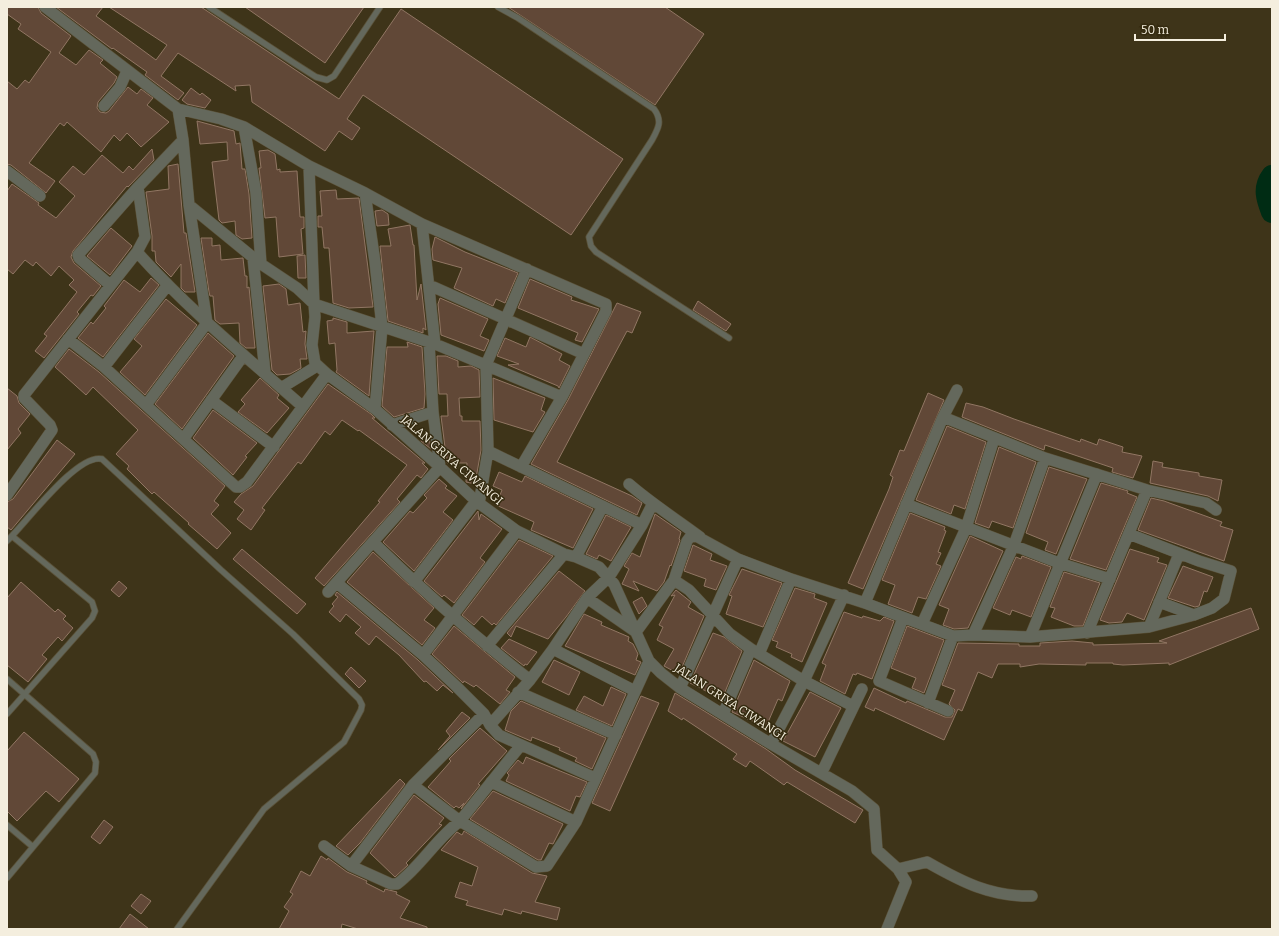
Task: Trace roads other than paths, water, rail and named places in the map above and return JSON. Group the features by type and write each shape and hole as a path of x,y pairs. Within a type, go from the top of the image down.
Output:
{"street":[{"path":"45,7 178,110 221,119 244,127 309,166 365,193 422,224 606,304 606,311 562,397 521,467"},
{"path":"104,106 120,87 127,71"},
{"path":"146,405 207,323 189,205 183,140 178,110"},
{"path":"244,127 256,193 257,261 265,372"},
{"path":"110,285 79,258 78,255 138,187 183,140"},
{"path":"281,388 317,366 312,345 315,318 309,166"},
{"path":"7,171 40,196"},
{"path":"7,495 52,430 24,395 137,252 144,237 138,187"},
{"path":"365,193 375,262 382,327 375,409"},
{"path":"189,205 257,261 297,288 314,304 432,343 562,397"},
{"path":"328,592 440,467 433,412 429,285 422,224"},
{"path":"137,252 167,286 243,356 265,372 302,406"},
{"path":"414,582 478,502 488,450 486,365 527,269"},
{"path":"429,285 584,354"},
{"path":"104,367 167,286"},
{"path":"68,339 104,367 184,438 236,487 240,487 247,482 327,374"},
{"path":"184,438 243,356"},
{"name":"JALAN GRIYA CIWANGI","path":"317,366 375,409 478,502 517,531 564,554 576,557 599,567 609,577 619,594 649,662 680,688 770,744 822,772 852,791 874,809 877,850 898,869 905,879 906,885 887,929"},
{"path":"865,603 943,418 957,390"},
{"path":"212,400 274,447"},
{"path":"392,425 433,412"},
{"path":"943,418 1046,458 1147,490 1206,502 1216,510"},
{"path":"922,624 966,528 994,439"},
{"path":"488,450 642,525"},
{"path":"973,635 1014,545 1046,458"},
{"path":"1030,637 1059,563 1098,474"},
{"path":"629,484 652,505 670,515 700,537 738,558 791,579 844,595 953,636 973,635 1030,637 1149,627 1194,615 1212,608 1224,599 1231,571 1179,554 1129,534"},
{"path":"1086,633 1147,490"},
{"path":"906,504 1059,563 1110,579"},
{"path":"490,725 530,680 587,598 609,577 642,525 652,505"},
{"path":"576,557 603,506"},
{"path":"423,655 517,531"},
{"path":"587,598 636,632 674,580 687,541 693,536 700,537"},
{"path":"373,542 414,582 454,615 487,646 530,680"},
{"path":"487,646 564,554"},
{"path":"1149,627 1179,554"},
{"path":"680,688 738,558"},
{"path":"723,714 791,579"},
{"path":"674,580 689,590 730,634 755,652 804,681 853,706"},
{"path":"337,583 423,655 484,714 490,725 499,735 595,778"},
{"path":"770,744 804,681 844,595"},
{"path":"1159,602 1194,615"},
{"path":"903,618 879,681 948,711"},
{"path":"928,703 953,636"},
{"path":"553,649 635,691"},
{"path":"413,785 460,821 536,867 542,868 550,864 576,822 649,662"},
{"path":"822,772 862,689"},
{"path":"518,692 616,735"},
{"path":"351,866 413,785 484,714"},
{"path":"324,846 351,866 391,884 397,884 428,854 449,829 460,821 521,745"},
{"path":"491,782 576,822"},
{"path":"898,869 926,862 982,890 1015,896 1032,896"}],"lane":[{"path":"209,7 294,64 316,77 327,80 334,76 380,7"},
{"path":"498,7 518,18 654,110 659,115 659,126 652,140 589,237 589,243 596,252 729,338"},
{"path":"7,714 92,618 95,611 92,602 9,538 57,486 88,460 95,457 102,458 221,570 293,634 359,698 362,705 361,710 344,742 264,809 225,860 177,929"},
{"path":"7,679 93,754 96,762 95,773 7,878"},
{"path":"7,825 33,847"}],"waterway":[{"path":"1272,176 1269,180 1267,189 1267,198 1272,212"}]}
